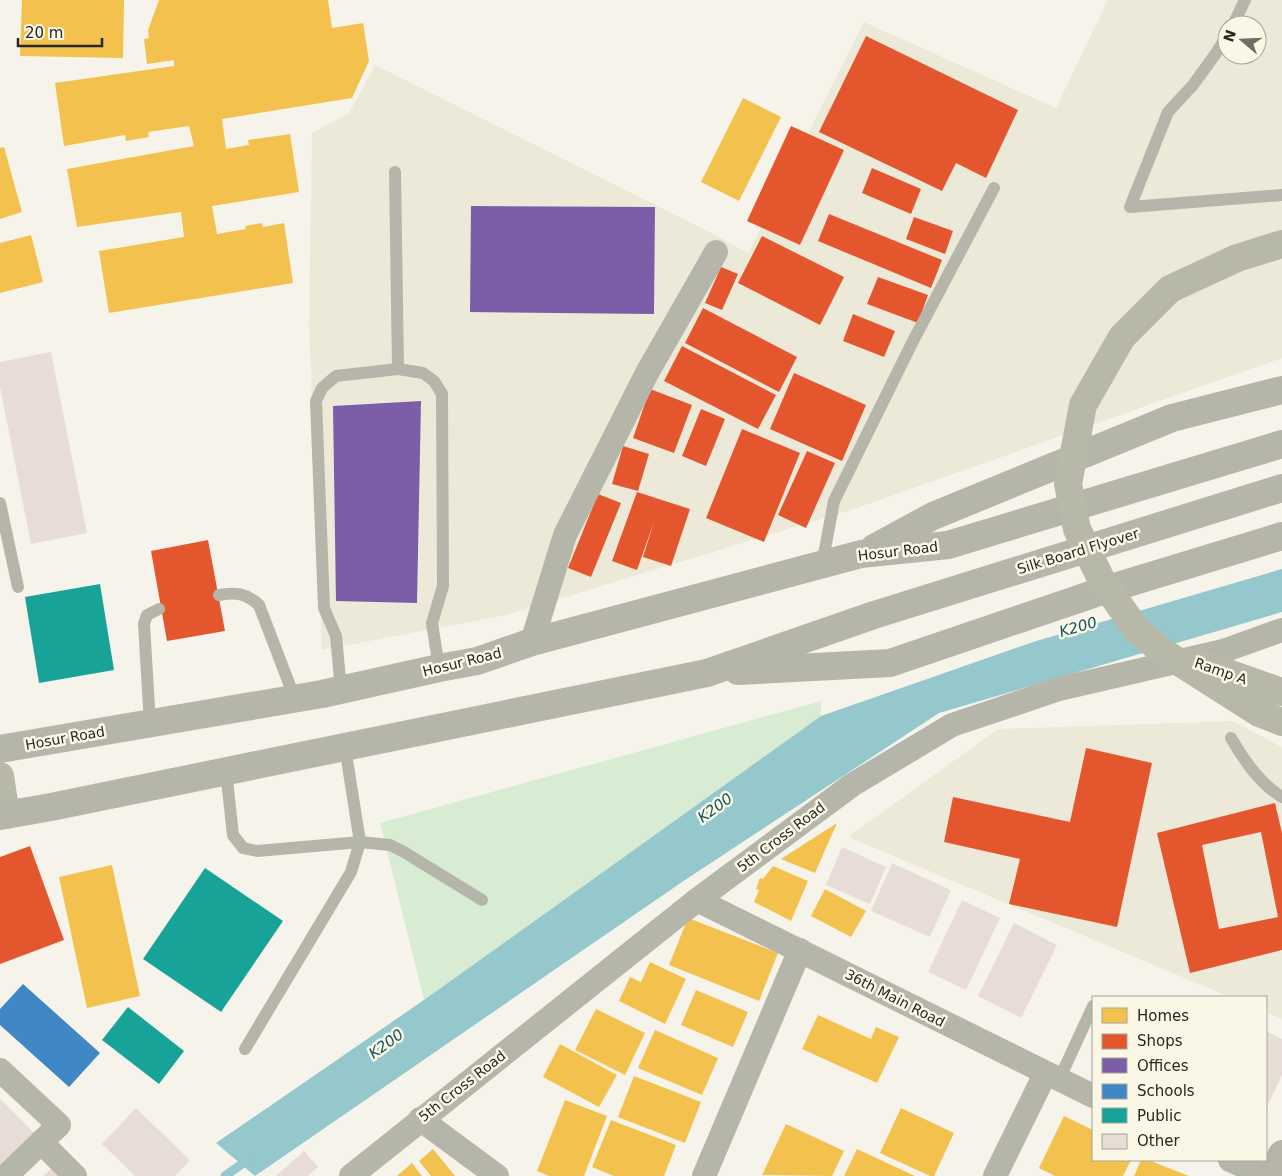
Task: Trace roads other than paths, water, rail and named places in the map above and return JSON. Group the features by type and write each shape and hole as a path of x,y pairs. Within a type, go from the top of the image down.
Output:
{"highway":[{"path":"861,554 933,516 1172,418 1282,390"},
{"name":"Hosur Road","path":"0,750 295,699 477,661 532,642 861,554 948,545 1282,444"},
{"name":"Silk Board Flyover","path":"707,673 874,615 1282,488"},
{"path":"3,815 707,673 890,663 1105,590 1282,536"}],"main road":[{"path":"1282,244 1237,258 1170,289 1122,337 1083,405 1068,484 1077,529 1101,579 1136,629 1160,650 1259,713 1282,722"},
{"name":"Ramp A","path":"1160,650 1282,692"},
{"path":"0,776 3,815"}],"street":[{"path":"532,642 565,535 647,372 716,252"},
{"name":"5th Cross Road","path":"350,1176 697,900 852,785 952,725 1059,689 1224,651 1282,630"},
{"name":"36th Main Road","path":"697,900 1092,1096"},
{"path":"704,1176 800,950"},
{"path":"0,1070 59,1125 6,1176"},
{"path":"995,1176 1052,1077"},
{"path":"420,1119 497,1176"},
{"path":"41,1142 75,1176"},
{"path":"1272,1176 1282,1154"},
{"path":"1232,1161 1265,1176"}],"lane":[{"path":"1238,15 1246,0"},
{"path":"1217,50 1198,78 1168,112 1130,207 1282,196"},
{"path":"395,172 398,369"},
{"path":"822,565 834,501 912,343 994,188"},
{"path":"341,690 336,636 324,608 316,401 322,388 336,376 398,369 423,373 434,381 442,394 443,586 432,623 440,668"},
{"path":"0,503 18,587"},
{"path":"219,595 242,593 259,605 295,699"},
{"path":"150,724 144,624 147,615 159,609"},
{"path":"1231,738 1257,775 1272,792 1282,797"},
{"path":"245,1049 351,872 360,842 345,747"},
{"path":"226,771 233,835 243,848 257,851 360,842 390,845 482,900"},
{"path":"1052,1077 1092,1008"}],"water":[{"path":"1282,569 1282,612 939,713 685,880 255,1176 216,1143 424,1000 821,716 1033,642"}],"waterway":[{"name":"K200","path":"225,1176 249,1159"}]}
